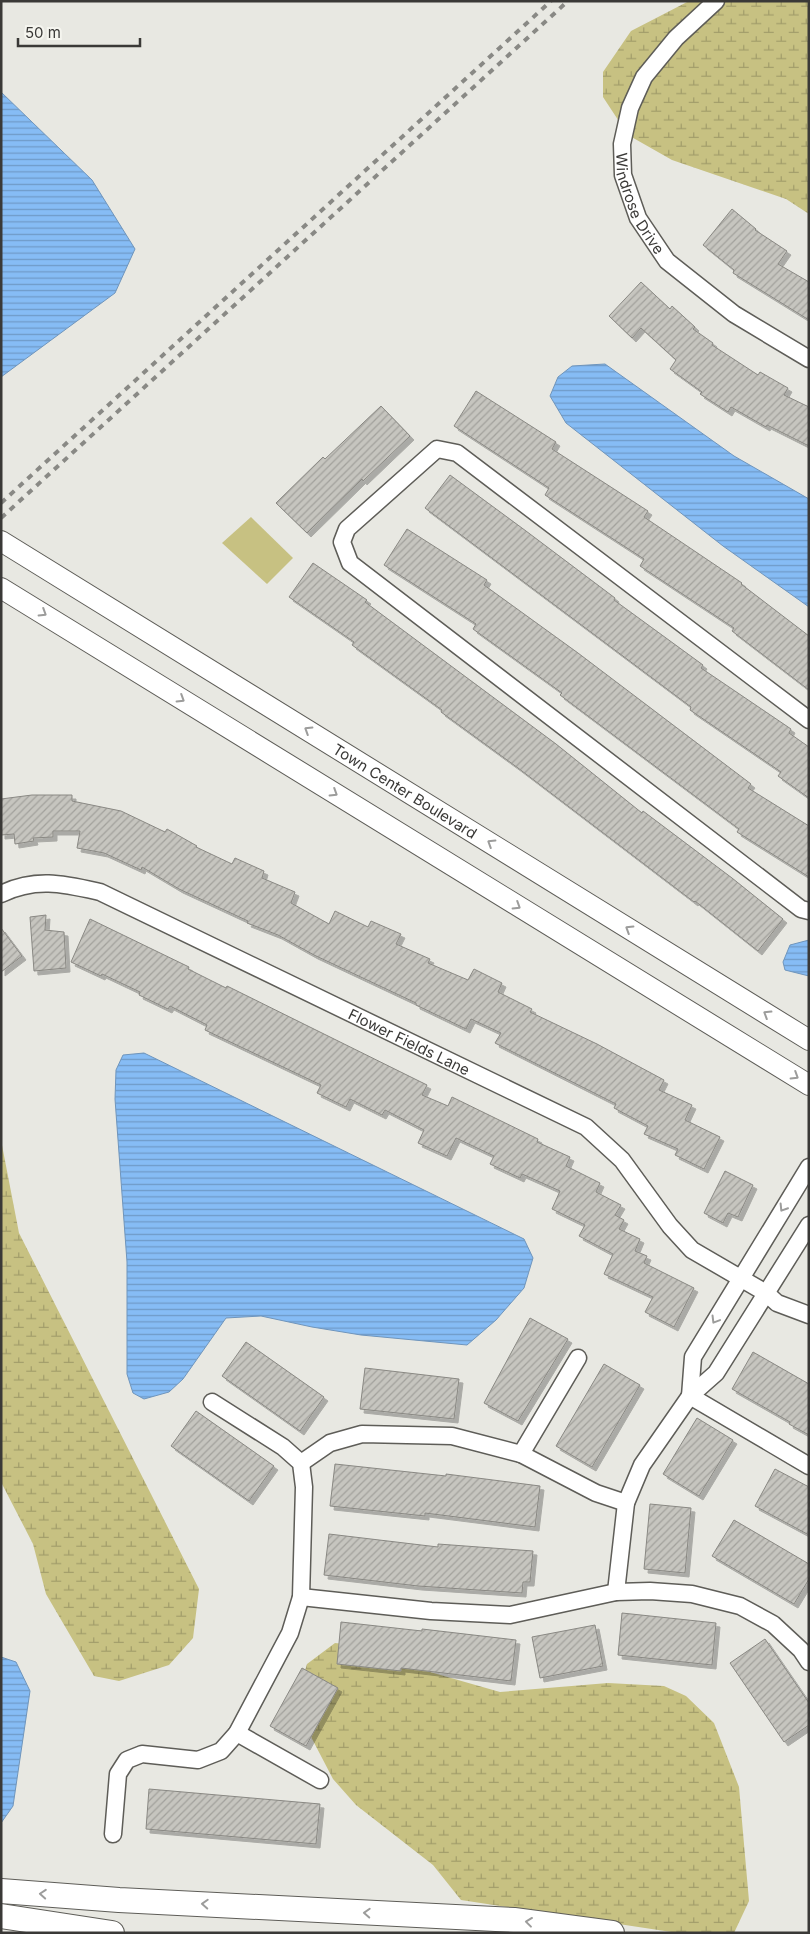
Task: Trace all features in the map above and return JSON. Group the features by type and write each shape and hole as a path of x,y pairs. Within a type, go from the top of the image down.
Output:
{"highway":[{"path":"1,1891 119,1900 514,1920 612,1933"},
{"path":"1,1916 112,1933"}],"main road":[{"name":"Town Center Boulevard","path":"1,541 809,1040"},
{"path":"1,588 809,1085"}],"street":[{"name":"Windrose Drive","path":"716,1 676,38 644,77 630,108 622,144 623,176 638,218 667,260 734,314 809,359"},
{"path":"809,720 457,453 437,450 347,529 342,542 350,563 801,909 809,911"},
{"name":"Flower Fields Lane","path":"1,894 14,888 54,882 100,892 586,1127 622,1160 670,1226 692,1250 766,1293 777,1303 809,1315"},
{"path":"690,1396 693,1357 809,1167"},
{"path":"616,1592 626,1503 642,1465 690,1396 716,1372 809,1225"},
{"path":"521,1454 578,1358"},
{"path":"690,1396 809,1466"},
{"path":"112,1834 118,1774 127,1760 142,1754 198,1760 221,1751 237,1733 290,1633 301,1597 304,1487 301,1463 283,1447 212,1402"},
{"path":"301,1463 330,1443 362,1434 452,1436 521,1454 596,1493 626,1503"},
{"path":"301,1597 431,1611 510,1615 616,1592 650,1591 692,1594 740,1606 773,1624 806,1651"},
{"path":"237,1733 320,1780"}],"green space":[{"path":"689,1 809,1 809,214 786,199 672,160 628,135 603,97 603,72 631,31"},
{"path":"251,517 293,558 267,584 222,543"},
{"path":"1,1140 19,1233 199,1589 193,1638 169,1665 119,1681 94,1676 46,1594 33,1544 1,1482"},
{"path":"335,1643 372,1647 409,1666 500,1692 608,1683 664,1686 686,1696 714,1723 739,1787 749,1901 734,1933 678,1933 461,1900 433,1865 356,1805 333,1779 309,1733 298,1694 307,1664"}],"water":[{"path":"1,92 92,180 135,249 115,293 1,377"},
{"path":"605,364 734,456 809,499 809,607 723,546 566,423 550,396 558,377 572,366"},
{"path":"809,940 809,976 785,970 783,962 790,945"},
{"path":"144,1053 524,1239 533,1258 524,1288 496,1320 467,1345 361,1335 261,1316 226,1318 183,1379 169,1392 144,1399 133,1393 127,1374 127,1262 115,1099 116,1070 123,1055"},
{"path":"1,1657 16,1662 30,1691 13,1806 1,1823"}],"building":[{"path":"732,209 755,230 787,251 778,264 809,282 809,320 733,273 734,270 703,245"},
{"path":"641,282 670,309 672,306 695,327 693,329 713,343 712,345 758,375 760,372 788,388 784,395 809,407 809,446 767,425 766,427 731,407 728,412 700,394 702,392 670,369 676,360 641,328 632,338 609,316"},
{"path":"476,391 556,442 552,449 648,511 644,517 742,583 809,636 809,690 732,631 734,628 640,566 644,559 545,495 549,488 454,426"},
{"path":"381,406 410,436 363,481 362,479 307,533 276,503 323,457 325,459"},
{"path":"450,475 703,665 701,668 791,729 789,733 809,747 809,798 778,776 781,772 690,710 691,707 425,508"},
{"path":"407,529 487,580 484,585 578,653 751,784 748,788 809,826 809,877 737,832 739,829 560,695 562,693 473,629 476,624 384,565"},
{"path":"313,563 367,600 365,602 556,744 642,813 643,811 783,919 758,951 695,901 441,712 442,710 352,645 354,642 289,597"},
{"path":"32,795 72,795 72,801 121,811 165,832 167,829 196,847 232,864 235,858 264,871 262,878 295,892 291,903 329,924 335,911 368,927 371,921 401,934 396,944 430,959 428,963 468,980 474,969 502,983 498,992 532,1009 530,1012 597,1044 664,1080 659,1090 692,1105 685,1120 720,1137 704,1169 675,1155 678,1149 644,1134 648,1126 614,1108 616,1104 495,1043 501,1033 471,1019 466,1029 314,955 278,935 247,923 248,921 179,889 142,867 141,870 104,853 77,848 80,831 53,831 53,837 33,838 34,841 15,844 14,834 1,835 1,799"},
{"path":"46,915 45,930 64,932 66,968 34,971 30,917"},
{"path":"90,919 189,967 188,969 226,988 227,986 427,1085 422,1095 448,1106 452,1097 538,1139 537,1142 570,1157 566,1166 600,1183 596,1192 621,1205 615,1215 624,1220 619,1229 640,1239 635,1251 647,1256 644,1263 694,1288 674,1327 645,1312 653,1297 604,1274 613,1254 579,1236 585,1225 552,1209 560,1191 522,1174 520,1178 490,1164 494,1156 456,1138 447,1156 418,1143 424,1130 385,1110 382,1115 350,1099 346,1107 317,1093 321,1085 205,1030 207,1025 170,1006 168,1009 139,995 140,992 71,962"},
{"path":"1,928 22,956 1,972"},
{"path":"725,1171 753,1185 738,1217 728,1213 723,1223 704,1213"},
{"path":"530,1318 568,1339 518,1421 484,1403"},
{"path":"246,1342 324,1397 300,1431 222,1376"},
{"path":"753,1352 809,1384 809,1435 732,1389"},
{"path":"604,1364 640,1385 592,1467 556,1446"},
{"path":"365,1368 459,1379 454,1419 360,1409"},
{"path":"196,1411 274,1466 249,1501 171,1446"},
{"path":"697,1418 733,1440 699,1496 663,1474"},
{"path":"335,1464 446,1476 446,1474 540,1486 535,1527 425,1513 425,1516 330,1506"},
{"path":"775,1469 809,1487 809,1535 755,1506"},
{"path":"650,1504 691,1508 685,1573 644,1569"},
{"path":"734,1520 809,1564 809,1579 794,1604 712,1556"},
{"path":"329,1534 438,1547 438,1544 533,1551 530,1582 523,1582 522,1593 418,1586 324,1575"},
{"path":"622,1613 716,1623 712,1665 618,1655"},
{"path":"341,1622 516,1640 511,1681 401,1668 401,1671 337,1664"},
{"path":"595,1625 603,1666 540,1678 532,1637"},
{"path":"765,1639 809,1703 809,1725 784,1742 730,1663"},
{"path":"302,1668 338,1688 306,1746 270,1726"},
{"path":"149,1789 320,1804 316,1844 146,1829"}],"railway":[{"path":"1,503 551,1"},
{"path":"1,518 568,1"}]}
